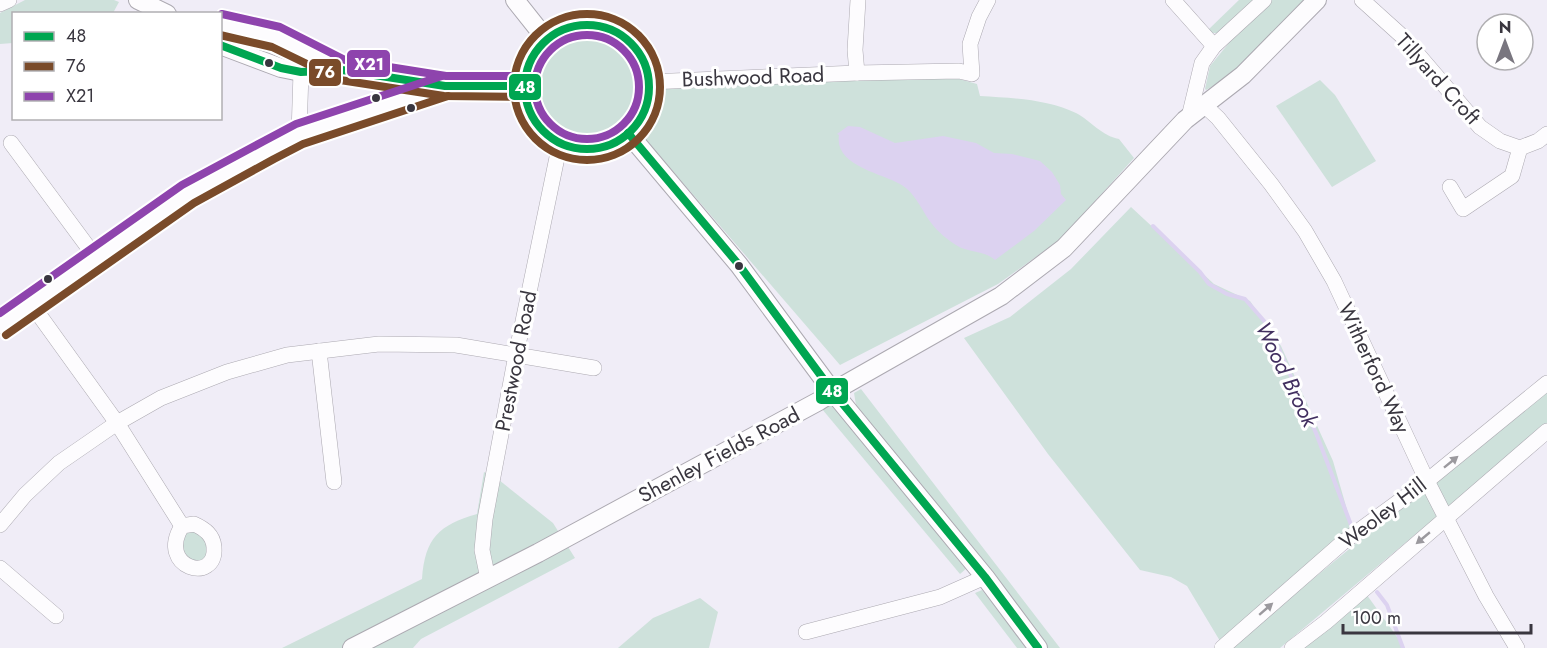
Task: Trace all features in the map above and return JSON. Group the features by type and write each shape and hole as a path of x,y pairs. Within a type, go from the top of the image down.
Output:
{"street":[{"path":"0,4 9,0"},
{"path":"138,0 163,12"},
{"path":"515,0 546,39"},
{"path":"857,73 855,50 858,0"},
{"name":"Bushwood Road","path":"649,82 857,73 959,71 972,74 970,44 979,17 988,0"},
{"path":"1173,0 1214,46"},
{"name":"Shenley Fields Road","path":"1189,117 1202,63 1214,46 1264,0"},
{"name":"Shenley Fields Road","path":"352,648 488,579 833,392 1001,296 1064,248 1172,135 1182,128 1189,117 1243,75 1317,0"},
{"name":"Tillyard Croft","path":"1362,0 1403,38 1480,127 1500,141 1520,148"},
{"path":"222,24 276,37 342,70"},
{"path":"593,25 616,32 631,43 642,58 649,82 644,112 628,133 613,143 600,148 587,149 561,143 548,136 538,126 530,114 524,86 529,62 546,39 568,27 593,25"},
{"path":"222,46 281,68 301,72 342,70 445,86 524,86"},
{"path":"299,134 301,72"},
{"path":"0,326 188,194 299,134 445,86"},
{"name":"Witherford Way","path":"1204,105 1218,118 1265,176 1305,231 1334,281 1427,481 1486,596 1517,648"},
{"path":"628,133 739,266 833,392 985,577 1038,648"},
{"path":"1450,188 1463,209 1512,176 1520,148 1538,141 1547,134"},
{"path":"11,143 96,258"},
{"name":"Prestwood Road","path":"488,579 482,550 485,519 516,355 561,143"},
{"path":"32,305 117,423 182,526"},
{"path":"0,525 25,495 59,463 117,423 160,398 227,372 287,355 379,344 456,345 594,368"},
{"path":"320,351 334,483"},
{"name":"Weoley Hill","path":"1222,648 1342,543 1427,481 1547,383"},
{"name":"Weoley Hill","path":"1293,648 1547,431"},
{"path":"0,568 56,616"},
{"path":"806,632 940,597 985,577"}],"shaded area":[{"path":"25,0 114,0 119,2 114,12 12,12 12,43 0,44 0,13"},
{"path":"1239,0 1254,0 1221,33 1208,30"},
{"path":"1272,0 1307,0 1226,79 1206,90 1210,66 1233,38"},
{"path":"587,36 607,40 623,51 634,67 638,87 634,107 623,123 607,134 587,138 567,134 551,123 540,107 536,87 540,67 551,51 567,40"},
{"path":"945,75 977,84 980,96 1041,102 1065,108 1107,135 1119,139 1134,158 1061,239 998,284 840,365 633,125 652,91 659,88"},
{"path":"1320,80 1335,95 1376,161 1332,187 1276,106"},
{"path":"848,126 860,127 895,143 943,136 976,143 994,153 1012,154 1040,161 1052,172 1066,200 1034,231 995,260 953,243 934,227 906,188 851,161 839,146 839,135 837,134"},
{"path":"1131,207 1214,284 1250,301 1281,346 1333,461 1352,527 1220,641 1187,586 1171,577 1140,570 1048,454 964,338 1010,317 1071,269"},
{"path":"1547,385 1547,426 1448,510 1432,480"},
{"path":"861,389 1060,648 1046,648 984,565 856,405 854,393"},
{"path":"834,402 968,567 960,574 822,409"},
{"path":"484,472 499,480 553,523 575,558 421,639 413,648 282,648 422,579 427,553 436,535 453,523 477,514"},
{"path":"1427,485 1441,513 1280,648 1229,648"},
{"path":"194,530 210,544 206,563 182,559 184,531"},
{"path":"982,590 1029,648 1017,648 975,593"},
{"path":"1364,591 1405,648 1301,648"},
{"path":"700,598 718,612 709,648 618,648 653,618"}],"waterway":[{"name":"Wood Brook","path":"1153,226 1200,272 1209,284 1227,294 1245,299 1265,322 1316,433 1353,530"},
{"name":"Wood Brook","path":"1377,592 1387,605 1403,648"}],"transit line":[{"name":"X21","path":"222,14 280,27 345,60 446,76 524,76"},
{"name":"76","path":"587,14 615,20 638,36 654,59 660,87 654,115 638,138 615,154 587,160 559,154 536,138 520,115 514,87 520,59 536,36 559,20 587,14"},
{"name":"48","path":"587,25 611,30 631,43 644,63 649,87 644,111 631,131 611,144 587,149 563,144 543,131 530,111 525,87 530,63 543,43 563,30 587,25"},
{"name":"76","path":"222,35 272,47 340,80 444,96 524,97"},
{"name":"X21","path":"587,35 607,39 616,44 630,58 635,67 639,87 635,107 630,116 616,130 607,135 587,139 567,135 558,130 544,116 539,107 535,87 539,67 544,58 558,44 567,39 587,35"},
{"name":"48","path":"222,46 281,68 301,72 342,70 445,86 524,86"},
{"name":"X21","path":"0,313 182,185 264,141 296,124 442,76"},
{"name":"76","path":"6,335 194,203 274,159 303,144 448,96"},
{"name":"48","path":"628,133 739,265 833,392 985,577 1038,648"}]}
